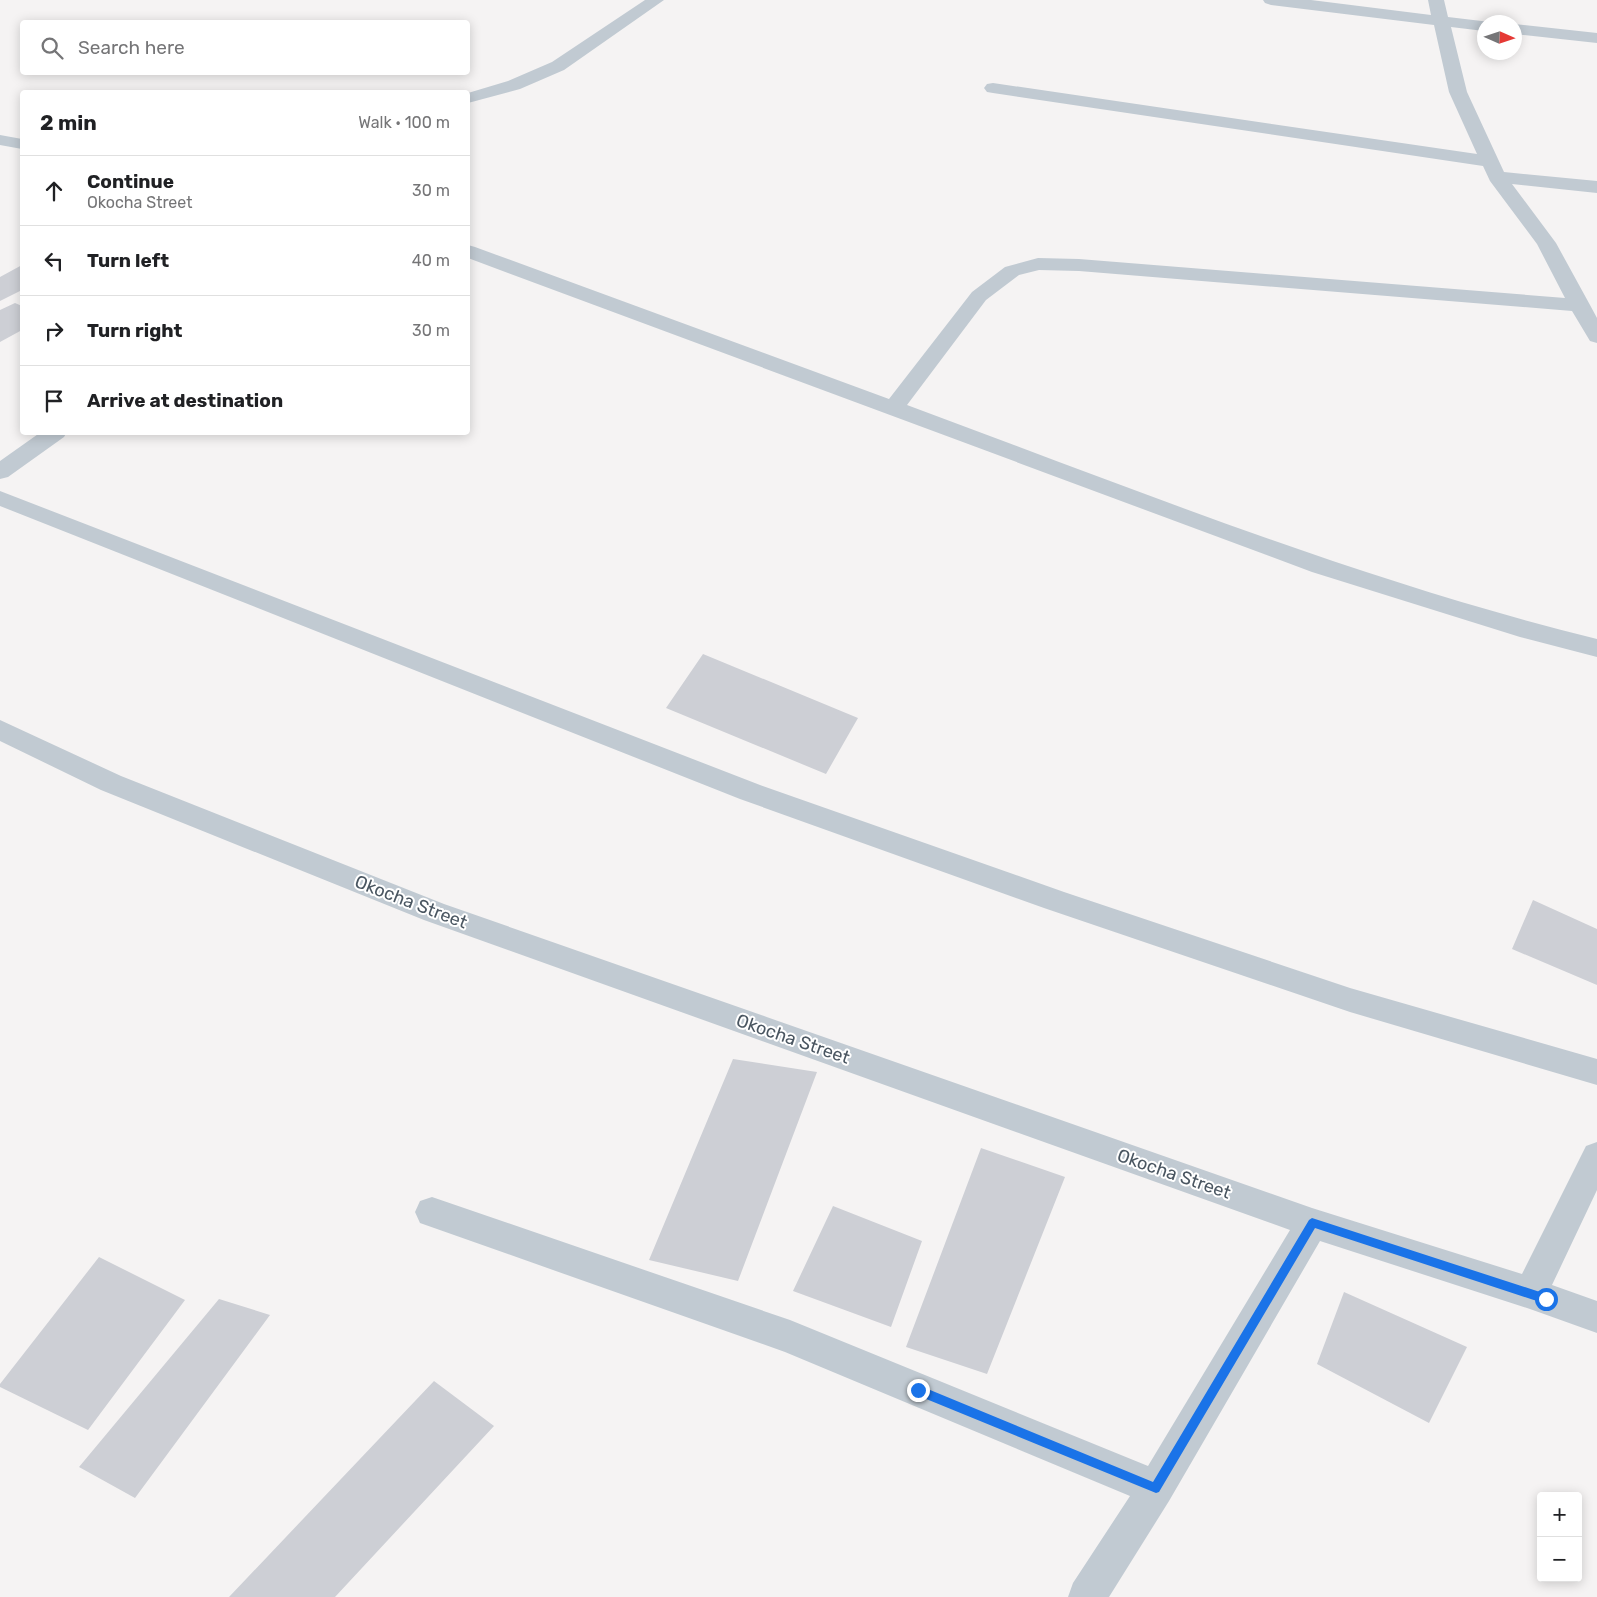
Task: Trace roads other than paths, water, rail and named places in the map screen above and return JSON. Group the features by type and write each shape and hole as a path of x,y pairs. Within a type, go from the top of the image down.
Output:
{"street":[{"path":"470,97 514,85 558,66 656,0"},
{"path":"1271,0 1477,25"},
{"path":"1436,0 1458,92 1494,170 1546,244 1597,337"},
{"path":"1522,29 1597,38"},
{"path":"993,88 1597,187"},
{"path":"0,140 20,144"},
{"path":"470,252 1321,566 1529,631 1597,648"},
{"path":"894,407 979,296 1012,270 1038,264 1079,265 1580,305"},
{"path":"0,472 52,435"},
{"path":"0,498 759,795 1054,900 1350,1000 1597,1072"},
{"name":"Okocha Street","path":"0,730 111,783 434,912 1312,1223 1530,1293 1597,1317"},
{"path":"1530,1293 1597,1156"},
{"path":"432,1212 790,1337 1156,1488"},
{"path":"1087,1597 1156,1488 1312,1223"}]}
